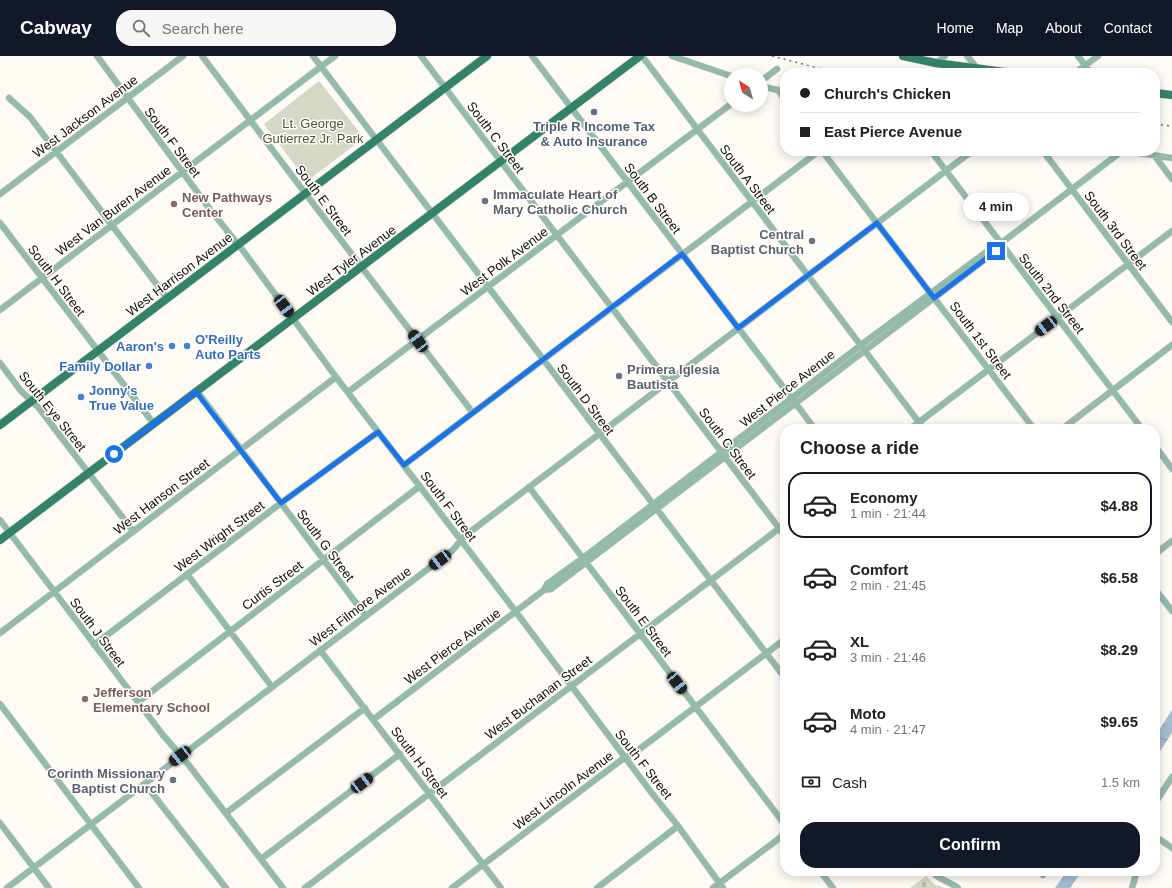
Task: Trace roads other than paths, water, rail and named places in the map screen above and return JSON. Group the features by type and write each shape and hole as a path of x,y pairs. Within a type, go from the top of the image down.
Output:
{"main road":[{"name":"West Harrison Avenue","path":"0,425 487,56"},
{"name":"West Tyler Avenue","path":"0,540 641,56"},
{"path":"903,56 971,68"},
{"path":"1160,94 1172,95"}],"street":[{"name":"South F Street","path":"97,56 127,99 294,318 336,377 516,612 624,758 678,826 722,886"},
{"name":"West Jackson Avenue","path":"0,194 183,56"},
{"name":"South E Street","path":"202,56 473,413"},
{"name":"South D Street","path":"313,56 780,671"},
{"name":"West Van Buren Avenue","path":"0,310 335,56"},
{"name":"South C Street","path":"421,56 779,529"},
{"name":"South B Street","path":"532,56 811,424"},
{"name":"South A Street","path":"641,56 919,422"},
{"path":"672,56 724,74"},
{"path":"936,63 945,56"},
{"path":"967,56 977,68"},
{"path":"1078,56 1087,68"},
{"path":"1081,68 1098,56"},
{"path":"768,76 777,69"},
{"path":"768,88 778,90 780,93"},
{"path":"9,98 30,117 167,298"},
{"name":"West Polk Avenue","path":"348,392 418,341 488,286 724,109"},
{"path":"404,465 812,156"},
{"name":"South 1st Street","path":"826,156 1030,424"},
{"name":"South 2nd Street","path":"935,156 1000,244 1138,424"},
{"name":"West Filmore Avenue","path":"6,888 453,550 461,540 529,487 966,156"},
{"name":"South 3rd Street","path":"1047,156 1172,322"},
{"name":"West Pierce Avenue","path":"374,719 544,590 551,589 585,560 654,506 932,295 996,251 1000,244 1116,156"},
{"path":"1155,156 1172,179"},
{"path":"1160,156 1172,158"},
{"name":"South H Street","path":"0,223 154,424"},
{"path":"916,424 1172,231"},
{"path":"1069,424 1172,345"},
{"name":"South Eye Street","path":"0,363 21,391 38,407 133,531"},
{"name":"West Hanson Street","path":"0,633 336,377"},
{"name":"South G Street","path":"196,392 366,615"},
{"name":"West Wright Street","path":"94,645 281,503 378,432"},
{"path":"1160,453 1172,469"},
{"name":"Curtis Street","path":"138,702 420,486"},
{"name":"South E Street","path":"529,487 780,818"},
{"name":"South J Street","path":"0,520 94,645 226,813 282,888"},
{"name":"West Buchanan Street","path":"306,888 570,686 779,529"},
{"path":"1160,550 1172,541"},
{"path":"187,574 272,687"},
{"path":"1160,595 1172,611"},
{"name":"West Lincoln Avenue","path":"452,888 780,643"},
{"name":"South H Street","path":"320,650 502,888"},
{"path":"0,704 139,888"},
{"path":"226,813 365,708"},
{"path":"261,859 400,754"},
{"path":"1160,795 1172,777"},
{"path":"145,784 226,888"},
{"path":"0,823 49,888"},
{"path":"597,888 678,826"},
{"path":"713,888 722,886 780,838"},
{"path":"1160,840 1172,848"},
{"path":"824,876 833,888"},
{"path":"938,876 958,888"},
{"path":"1132,888 1136,876"}],"water":[{"path":"1172,710 1172,733 1160,751 1160,728"},
{"path":"1063,876 1078,876 1070,888 1055,888"}],"railway":[{"path":"772,56 818,68"},
{"path":"1160,125 1172,126"}],"place":[{"name":"Triple R Income Tax & Auto Insurance","path":"594,112"},
{"name":"Immaculate Heart of Mary Catholic Church","path":"485,201"},
{"name":"New Pathways Center","path":"174,204"},
{"name":"Central Baptist Church","path":"812,241"},
{"name":"Aaron's","path":"172,346"},
{"name":"O'Reilly Auto Parts","path":"187,346"},
{"name":"Family Dollar","path":"149,366"},
{"name":"Primera Iglesia Bautista","path":"619,376"},
{"name":"Jonny's True Value","path":"81,397"},
{"name":"Jefferson Elementary School","path":"85,699"},
{"name":"Corinth Missionary Baptist Church","path":"173,780"}],"park label":[{"name":"Lt. George Gutierrez Jr. Park","path":"313,130"}]}
